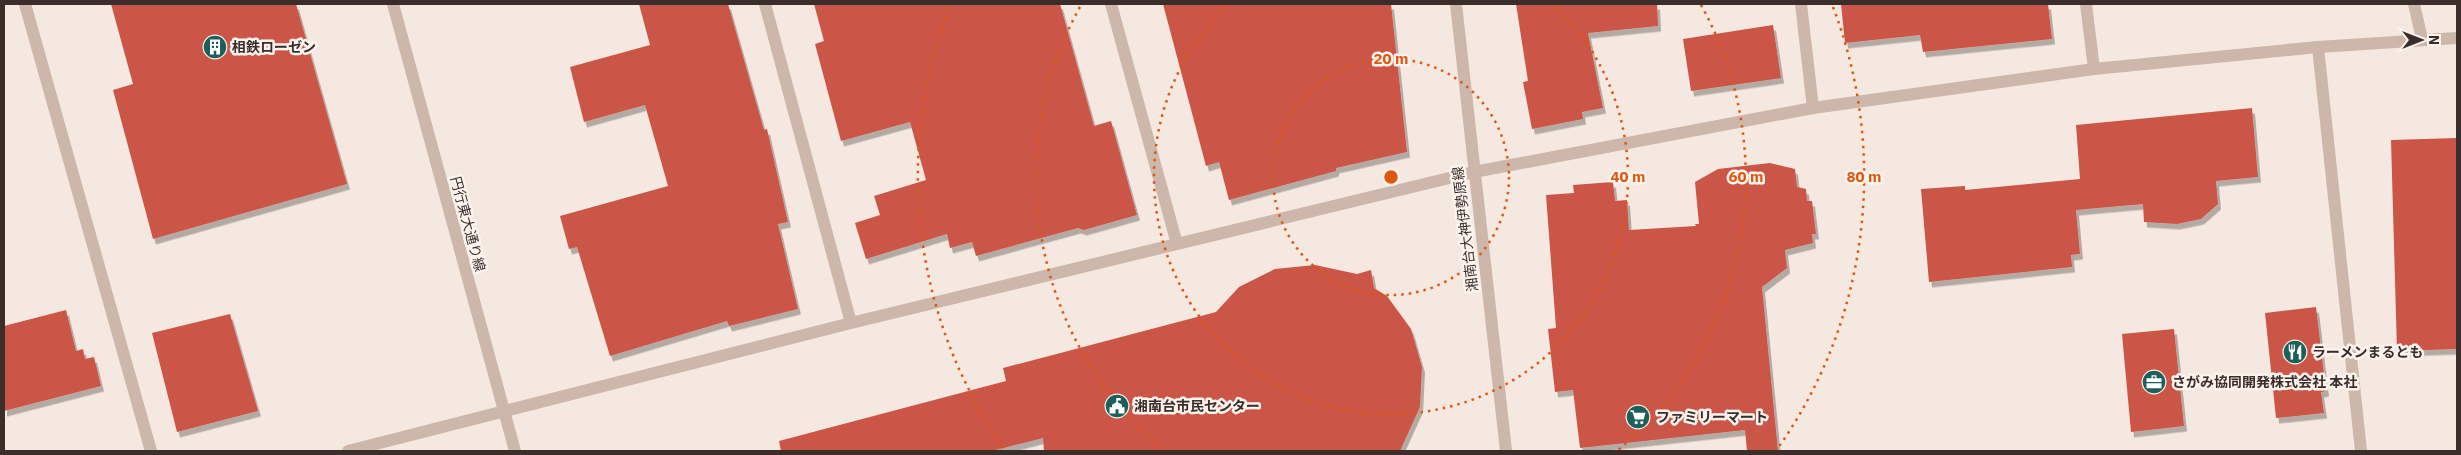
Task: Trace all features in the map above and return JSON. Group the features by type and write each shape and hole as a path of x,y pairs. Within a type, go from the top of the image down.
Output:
{"street":[{"path":"26,4 151,451"},
{"name":"円行東大通り線","path":"393,4 515,451"},
{"path":"765,4 851,323"},
{"path":"1111,4 1177,244"},
{"name":"湘南台大神伊勢原線","path":"1456,4 1506,451"},
{"path":"1801,4 1813,108"},
{"path":"2086,4 2094,70"},
{"path":"2414,4 2422,39"},
{"path":"348,451 503,410 851,323 1474,172 1813,108 2094,70 2318,47 2457,38"},
{"path":"2318,47 2361,451"}],"building":[{"path":"111,4 296,4 347,184 153,239 113,90 133,84"},
{"path":"639,4 728,4 764,130 767,129 788,222 778,224 798,309 729,326 727,321 610,356 577,247 569,249 560,216 668,186 645,105 584,122 570,67 650,45"},
{"path":"814,4 1060,4 1094,126 1111,121 1137,215 1084,230 1078,228 976,256 972,242 950,248 947,234 866,259 855,223 880,215 874,196 926,180 910,122 841,141 815,44 824,41"},
{"path":"1163,4 1391,4 1407,152 1336,168 1336,171 1229,200 1219,162 1206,166"},
{"path":"1516,4 1657,4 1658,26 1588,33 1603,108 1582,112 1583,119 1532,129 1523,82 1528,81"},
{"path":"1841,4 2048,4 2052,39 1923,52 1920,35 1845,43"},
{"path":"1773,25 1781,78 1691,91 1683,39"},
{"path":"2252,108 2258,177 2216,181 2218,204 2201,219 2177,224 2144,222 2143,204 2076,210 2080,254 2071,255 2072,267 1929,282 1921,189 1965,186 1965,190 2080,179 2076,125"},
{"path":"2457,138 2457,349 2397,351 2391,140"},
{"path":"1770,163 1795,169 1797,187 1806,189 1807,201 1812,201 1816,234 1812,234 1813,243 1785,250 1787,268 1762,287 1778,451 1747,451 1745,430 1580,448 1573,390 1555,392 1548,329 1556,328 1546,195 1574,193 1573,185 1613,182 1615,201 1627,200 1629,230 1696,226 1695,224 1699,224 1695,182 1718,169"},
{"path":"1315,265 1357,274 1371,270 1374,288 1387,296 1411,329 1422,367 1420,407 1400,451 1044,451 1043,438 992,451 781,451 779,441 1006,381 1003,368 1216,312 1239,287 1275,269"},
{"name":"ラーメンまるとも","path":"2316,307 2326,391 2321,392 2324,413 2276,418 2265,313"},
{"path":"66,310 76,351 83,349 85,359 94,357 101,386 4,411 4,326"},
{"path":"230,314 258,411 177,432 152,333"},
{"path":"2174,329 2184,426 2131,432 2122,334"}],"place":[{"name":"相鉄ローゼン","path":"215,47"},
{"name":"ラーメンまるとも","path":"2295,352"},
{"name":"さがみ協同開発株式会社 本社","path":"2154,382"},
{"name":"湘南台市民センター","path":"1117,406"},
{"name":"ファミリーマート","path":"1638,417"}]}
